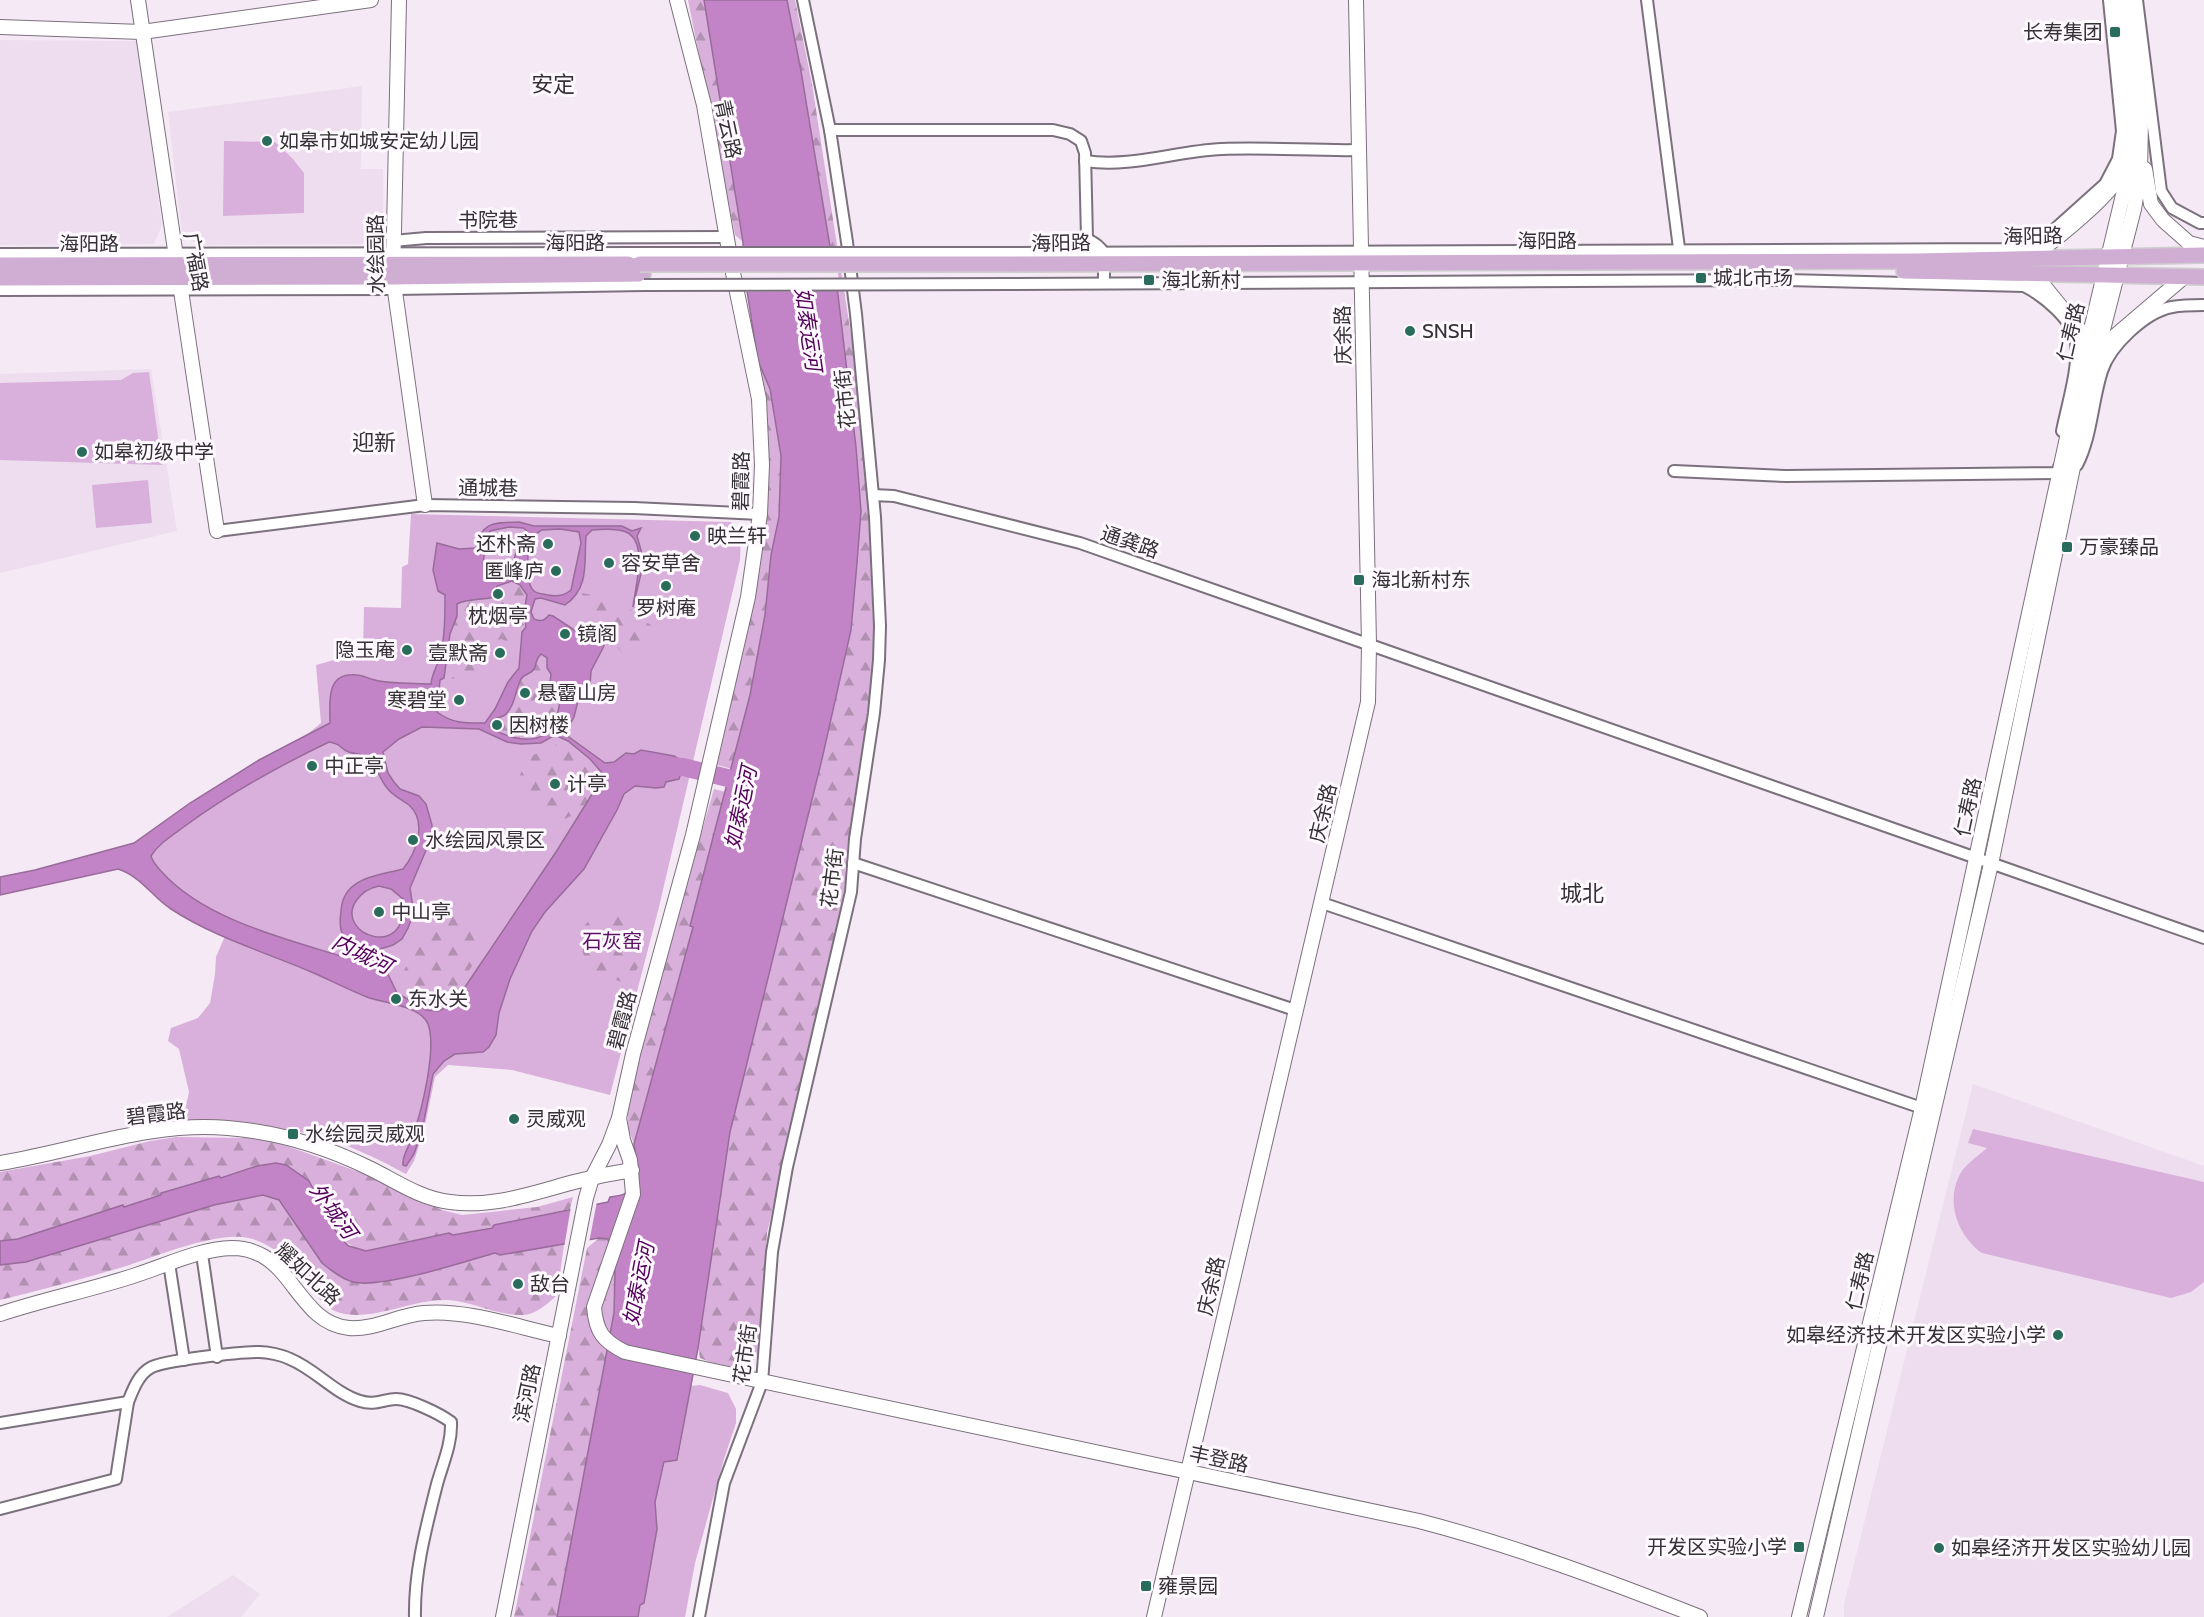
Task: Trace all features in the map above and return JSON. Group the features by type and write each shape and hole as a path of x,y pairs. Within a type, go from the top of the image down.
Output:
{"main road":[{"name":"海阳路","path":"1361,267 1680,256 1917,261 2204,255"},
{"name":"海阳路","path":"0,265 178,272"},
{"name":"海阳路","path":"0,278 393,265 641,269 1361,267 1793,270 2204,277"}],"street":[{"name":"广福路","path":"138,0 217,531"},
{"path":"0,27 142,32 371,0"},
{"name":"水绘园路","path":"399,0 393,265 425,505"},
{"name":"青云路","path":"677,0 704,105 732,268"},
{"name":"花市街","path":"699,1617 724,1483 762,1382 772,1252 787,1167 851,892 879,660 880,626 873,495 852,283 830,130 803,0"},
{"name":"庆余路","path":"1154,1617 1368,702 1369,644 1356,0"},
{"path":"1647,0 1680,256 2031,247 2046,237 2105,184 2118,159 2122,131 2109,0"},
{"name":"仁寿路","path":"2115,256 2131,137 2116,0"},
{"name":"仁寿路","path":"1816,1617 1991,864 2090,360 2115,256 2140,174 2141,120 2127,0"},
{"path":"2136,0 2161,191 2172,208 2204,223"},
{"path":"2141,120 2151,204 2163,220 2189,243 2204,247"},
{"path":"830,130 1053,130 1070,134 1081,141 1085,153 1087,239 1100,246 1104,268"},
{"path":"2031,257 2054,242 2121,177 2131,137"},
{"path":"1085,161 1104,164 1143,162 1220,149 1359,150"},
{"name":"书院巷","path":"393,265 426,238 728,237"},
{"path":"0,254 178,272"},
{"path":"0,290 178,272 393,265 641,269 1009,268"},
{"path":"1361,267 2024,286 2040,294 2056,310 2069,326 2076,340 2076,358 2057,457 2066,474"},
{"name":"碧霞路","path":"0,1163 149,1131 225,1128 271,1134 315,1147 366,1167 423,1195 447,1202 467,1204 517,1198 592,1178 609,1145 619,1118 633,1054 705,785 748,597 760,514 762,465 759,399 732,268"},
{"path":"2025,273 2044,286 2083,334 2090,360 2184,277"},
{"path":"2066,474 2084,452 2103,369 2116,346 2130,331 2169,307 2204,305"},
{"path":"1674,471 1786,476 2066,474"},
{"name":"仁寿路","path":"1799,1617 1922,1108 2066,474"},
{"name":"通龚路","path":"873,495 894,496 1080,543 2204,938"},
{"name":"通城巷","path":"217,531 425,505 634,508 760,514"},
{"path":"853,863 1295,1010"},
{"path":"1322,903 1922,1108"},
{"path":"592,1178 632,1174 619,1118"},
{"name":"丰登路","path":"632,1174 633,1194 594,1306 595,1322 600,1334 612,1345 625,1352 1419,1521 1477,1536 1603,1579 1700,1617"},
{"name":"滨河路","path":"503,1617 576,1247 592,1178"},
{"name":"耀如北路","path":"0,1314 137,1275 169,1263 233,1248 249,1250 264,1257 276,1267 314,1311 331,1322 347,1328 364,1327 426,1312 451,1313 559,1336"},
{"path":"202,1254 217,1357"},
{"path":"169,1263 184,1360"},
{"path":"0,1509 116,1479 128,1402 136,1382 150,1368 184,1360 260,1352 289,1358 320,1376 341,1392 361,1402 381,1403 396,1399 438,1412 451,1422 452,1438 444,1457 430,1511 414,1589 415,1617"},
{"path":"0,1423 128,1402"}],"shaded area":[{"path":"0,40 137,41 162,225 154,244 0,245"},
{"name":"如皋市如城安定幼儿园","path":"362,86 361,169 383,169 383,236 370,244 198,245 182,234 168,112"},
{"name":"如皋初级中学","path":"151,369 177,531 0,573 0,374"},
{"name":"如皋经济技术开发区实验小学","path":"1973,1084 2204,1166 2204,1617 1844,1617 1844,1604"},
{"path":"233,1575 260,1594 241,1617 167,1617"}],"green space":[{"path":"688,0 704,0 743,242 735,235"},
{"path":"787,0 795,0 812,84 855,361 868,506 875,666 845,868 847,891 767,1233 760,1351 752,1362 742,1369 700,1358 698,1348 730,1132 851,630 861,511 838,295"},
{"path":"224,141 275,142 304,173 304,213 223,216"},
{"path":"759,361 770,389 781,456 779,517 771,555 765,615 750,695 732,769 717,765 764,542 767,427"},
{"path":"149,372 162,465 0,460 0,383 121,380 133,373"},
{"path":"148,480 152,523 96,528 92,485"},
{"name":"水绘园风景区","path":"411,514 731,522 741,537 740,560 659,907 610,1095 512,1070 448,1065 435,1077 424,1130 414,1161 406,1174 363,1152 317,1136 234,1123 183,1120 189,1092 179,1049 168,1041 171,1028 198,1018 210,1003 216,957 225,936 170,909 139,847 292,747 321,723 316,665 334,660 338,655 363,655 364,607 401,608 402,567 408,564"},
{"path":"512,581 520,585 527,595 524,612 526,627 517,643 510,644 502,639 491,641 488,670 466,671 459,679 444,678 450,634 457,616 456,604 471,600 500,602 502,592 497,586"},
{"path":"582,593 608,598 631,610 638,618 653,626 630,659 616,645 612,628 584,606"},
{"path":"541,654 547,658 551,682 555,683 558,689 560,703 557,718 549,730 539,736 521,739 509,736 501,729 505,715 515,700 521,680 532,672"},
{"path":"563,740 568,741 600,770 599,777 589,799 578,811 564,819 545,818 520,775 529,756 549,750"},
{"path":"714,789 726,792 690,925 693,927 634,1144 628,1128 628,1113 644,1032"},
{"name":"石灰窑","path":"613,910 630,913 643,942 639,965 633,975 623,982 593,974 581,943 584,926 600,914"},
{"path":"458,913 479,920 484,941 480,954 449,1000 432,1005 414,992 404,970 439,918"},
{"path":"1973,1129 2204,1182 2204,1282 2191,1292 2171,1298 1982,1253 1966,1237 1956,1218 1954,1207 1956,1185 1960,1174 1987,1148 1968,1143"},
{"path":"176,1137 250,1138 279,1143 362,1173 442,1210 462,1215 537,1207 573,1197 570,1209 492,1227 453,1235 449,1233 366,1251 355,1248 339,1237 309,1181 257,1166 220,1179 219,1176 162,1193 162,1195 18,1239 0,1241 0,1172 90,1156"},
{"path":"263,1195 278,1200 322,1263 379,1283 495,1253 564,1245 557,1295 537,1311 523,1315 513,1315 447,1300 418,1303 372,1314 343,1314 331,1309 319,1299 296,1269 272,1248 253,1239 229,1237 198,1243 123,1267 0,1300 0,1265 26,1262 214,1205"},
{"path":"599,1238 608,1239 615,1272 614,1313 557,1617 514,1617 587,1248"},
{"path":"700,1385 728,1393 736,1409 736,1423 695,1563 685,1617 638,1617 657,1529 655,1502 665,1462 678,1460 691,1386"}],"water":[{"name":"如泰运河","path":"704,0 787,0 838,295 856,447 861,511 851,630 822,759 730,1132 698,1348 677,1460 664,1462 655,1502 657,1529 644,1603 640,1605 638,1617 557,1617 614,1313 615,1272 608,1239 599,1238 500,1255 495,1253 383,1282 353,1282 340,1277 322,1263 279,1200 263,1195 214,1205 26,1262 0,1265 0,1241 18,1239 219,1176 221,1178 257,1166 276,1163 286,1165 309,1181 339,1237 349,1246 366,1251 449,1233 453,1235 492,1228 494,1225 608,1202 610,1197 624,1194 633,1185 636,1171 634,1144 693,927 690,926 750,695 765,615 771,555 779,517 781,456 770,389 758,361 744,272 743,242"},
{"path":"519,522 534,526 622,526 632,531 641,528 637,536 644,561 633,607 639,566 637,545 633,537 626,532 600,529 592,530 586,536 584,574 579,591 565,605 541,598 535,599 531,612 534,619 539,620 544,620 549,615 553,616 591,641 604,646 591,671 590,686 578,701 574,717 568,728 569,737 605,763 614,762 626,753 634,754 641,750 674,756 681,760 683,767 679,779 666,782 664,787 635,786 624,794 584,869 545,912 532,931 510,979 499,1013 496,1035 489,1047 483,1052 455,1054 444,1061 433,1074 422,1131 414,1154 406,1166 403,1165 404,1157 412,1139 430,1063 428,1024 418,1013 367,997 187,919 164,904 134,877 118,869 0,895 0,877 35,870 134,843 190,803 259,760 330,723 330,698 334,683 339,678 357,675 387,682 431,684 442,649 445,619 445,595 438,591 433,570 437,543 459,549 476,548 485,528 490,525","holes":["509,527 523,528 527,531 525,542 515,555 513,568 496,579 484,570 485,550 490,531","560,529 579,532 581,543 571,590 566,594 551,596 537,593 531,588 528,553 533,547 536,534 542,530","512,581 520,585 527,595 524,612 526,627 522,632 519,668 508,682 495,709 485,723 454,721 437,712 440,680 444,678 450,634 457,616 457,604 495,597 497,586","541,654 547,658 547,668 551,674 550,683 555,684 559,693 559,708 552,726 545,734 530,739 512,737 490,727 491,721 505,715 508,711 521,679 534,669","422,727 479,729 507,742 521,744 541,743 555,735 568,741 590,759 604,775 556,852 465,987 448,1007 438,1011 426,1010 397,993 385,968 371,958 374,951 393,945 402,939 408,928 414,913 410,888 432,836 432,825 426,804 419,796 400,789 394,782 388,773 383,752 399,739","329,742 351,753 362,755 374,765 389,791 409,805 418,820 416,846 403,869 363,880 348,891 343,900 340,926 344,937 357,946 357,952 347,958 273,935 223,915 200,903 179,888 161,871 151,856 158,847 202,814 237,791","379,886 391,889 403,899 402,919 396,931 385,936 374,936 363,932 355,924 352,913 358,898"]}],"pier":[{"path":"740,246 833,246 841,291 744,292"},
{"path":"597,1201 589,1243 564,1248 571,1206"}],"waterway":[{"name":"内城河","path":"659,765 683,767 752,784"}],"place":[{"name":"长寿集团","path":"2115,32"},
{"name":"如皋市如城安定幼儿园","path":"267,141"},
{"name":"城北市场","path":"1701,278"},
{"name":"海北新村","path":"1149,280"},
{"name":"SNSH","path":"1410,331"},
{"name":"如皋初级中学","path":"82,452"},
{"name":"映兰轩","path":"695,536"},
{"name":"还朴斋","path":"548,544"},
{"name":"万豪臻品","path":"2067,547"},
{"name":"容安草舍","path":"609,563"},
{"name":"匿峰庐","path":"556,571"},
{"name":"海北新村东","path":"1359,580"},
{"name":"罗树庵","path":"666,586"},
{"name":"枕烟亭","path":"498,594"},
{"name":"镜阁","path":"565,634"},
{"name":"隐玉庵","path":"407,650"},
{"name":"壹默斋","path":"500,653"},
{"name":"悬霤山房","path":"525,693"},
{"name":"寒碧堂","path":"459,700"},
{"name":"因树楼","path":"497,725"},
{"name":"中正亭","path":"312,766"},
{"name":"计亭","path":"555,784"},
{"name":"水绘园风景区","path":"413,840"},
{"name":"中山亭","path":"379,912"},
{"name":"东水关","path":"396,999"},
{"name":"灵威观","path":"514,1119"},
{"name":"水绘园灵威观","path":"293,1134"},
{"name":"敌台","path":"518,1284"},
{"name":"如皋经济技术开发区实验小学","path":"2058,1335"},
{"name":"开发区实验小学","path":"1799,1547"},
{"name":"如皋经济开发区实验幼儿园","path":"1939,1548"},
{"name":"雍景园","path":"1146,1586"}],"district":[{"name":"安定","path":"553,84"},
{"name":"迎新","path":"374,442"},
{"name":"城北","path":"1582,893"}],"water label":[{"name":"外城河","path":"333,1211"}]}
